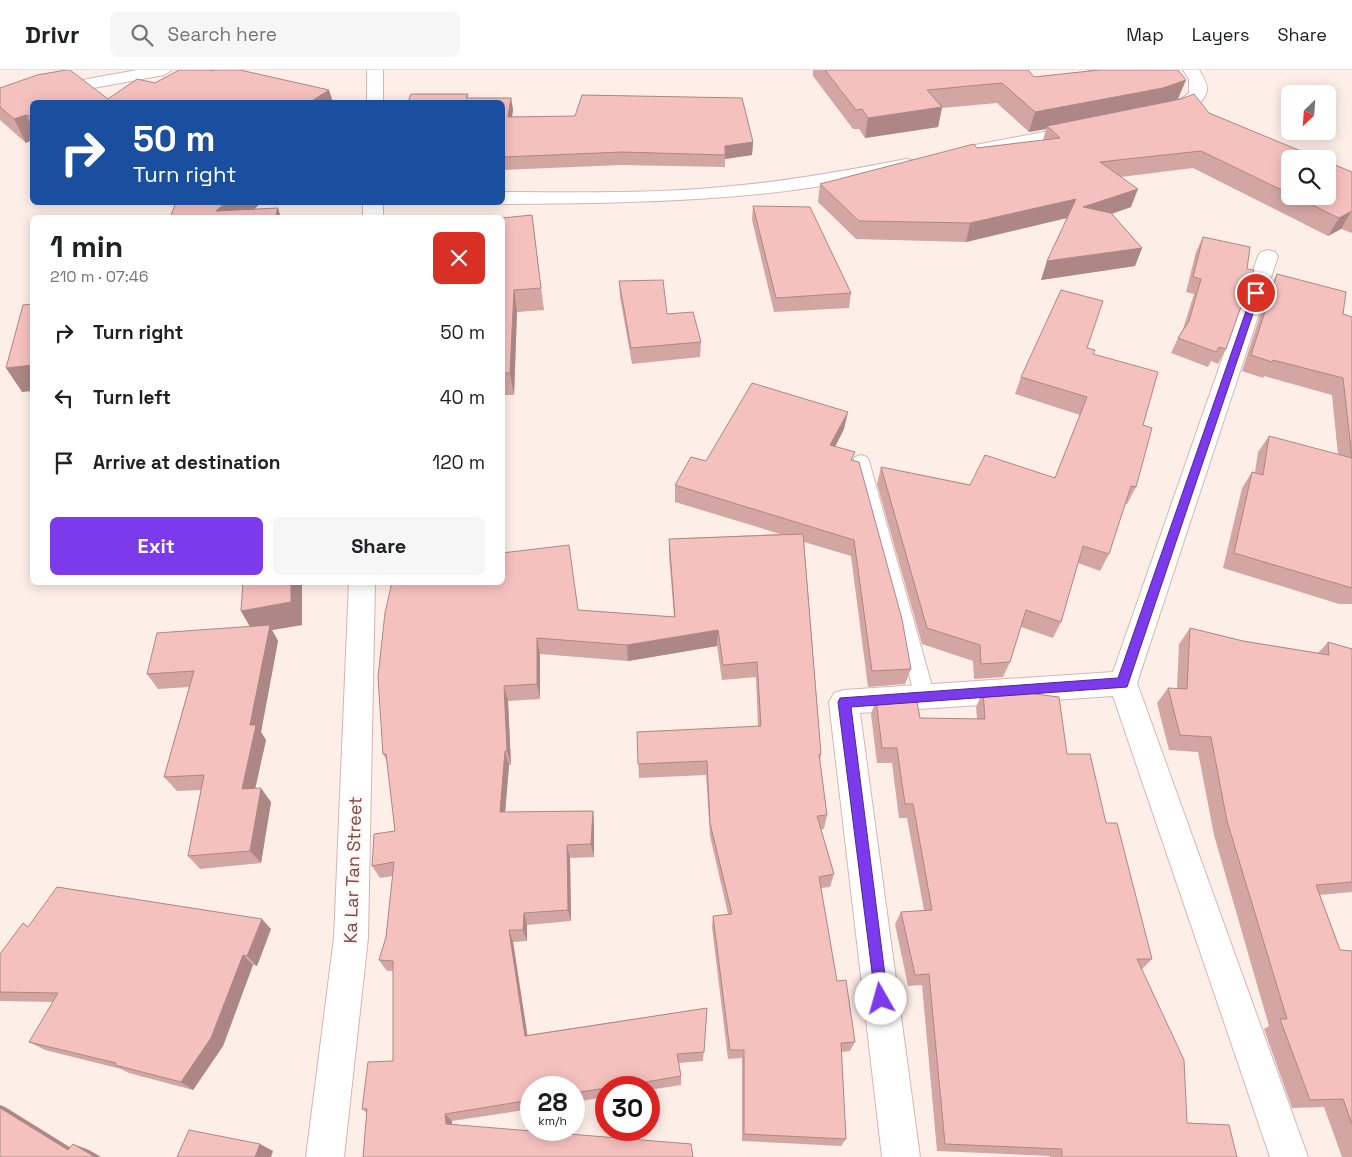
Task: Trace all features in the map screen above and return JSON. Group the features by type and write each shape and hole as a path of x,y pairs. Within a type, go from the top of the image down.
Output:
{"street":[{"path":"0,100 164,70"},
{"path":"375,70 375,100"},
{"path":"1150,116 1188,105 1196,97 1199,88 1192,70"},
{"path":"958,154 1102,126"},
{"path":"505,198 751,191 804,184 919,161"},
{"path":"1268,256 1123,683 1289,1157"},
{"name":"Ka Lar Tan Street","path":"325,1157 351,938 362,585"},
{"path":"901,1157 844,702 1123,683"}],"lane":[{"path":"861,461 924,697"}],"building":[{"path":"70,70 108,99 137,79 155,83 179,70 240,70 329,90 313,100 30,100 30,116 26,115 14,119 0,107 0,88 37,75"},
{"path":"825,70 1028,70 1034,77 1099,70 1178,70 1186,80 1163,88 1035,112 1002,83 927,90 942,107 868,118 862,109 856,110"},
{"path":"411,94 468,94 466,98 511,98 508,117 575,116 582,95 742,98 753,142 725,146 725,155 622,152 505,157 505,100 409,100"},
{"path":"1194,94 1209,113 1298,150 1281,150 1281,190 1201,151 1100,162 1138,189 1083,207 1111,213 1142,248 1047,261 1076,199 970,223 859,221 820,184 974,144 977,148 1060,138 1047,126 1181,99"},
{"path":"1336,165 1352,172 1352,211 1339,218 1312,205 1336,205"},
{"path":"175,205 223,205 216,211 278,208 276,215 171,215"},
{"path":"753,206 810,207 851,293 776,298"},
{"path":"532,215 541,288 514,290 510,373 505,373 505,218"},
{"path":"1203,237 1250,247 1247,269 1254,270 1226,349 1219,347 1216,352 1178,338 1189,321 1201,279 1193,277"},
{"path":"1277,274 1346,292 1343,314 1352,317 1352,458 1343,378 1273,360 1272,362 1251,355"},
{"path":"663,280 667,314 693,312 701,342 631,348 619,281"},
{"path":"1061,290 1103,301 1087,348 1095,350 1093,354 1158,372 1143,425 1152,428 1136,487 1131,486 1109,554 1083,546 1061,622 1026,610 1010,662 981,664 980,645 927,628 881,467 970,485 985,455 1055,478 1087,397 1021,377"},
{"path":"30,304 30,365 6,368 23,305"},
{"path":"752,383 848,412 830,445 855,452 851,460 859,462 902,619 911,669 872,671 854,540 675,485 691,457 706,461"},
{"path":"1269,436 1352,458 1352,588 1234,553 1252,472 1263,475"},
{"path":"803,534 821,754 819,754 827,815 817,816 834,874 819,877 837,981 846,980 855,1042 841,1043 846,1139 744,1134 744,1050 730,1050 713,916 732,914 710,823 707,761 638,764 637,732 761,726 757,662 723,665 718,630 627,645 537,638 537,684 504,686 507,751 505,751 500,812 593,811 591,844 567,845 568,910 524,913 523,930 509,930 525,1036 707,1008 704,1052 677,1054 681,1076 660,1080 660,1076 595,1076 595,1090 585,1091 585,1076 520,1076 520,1102 445,1114 446,1124 520,1130 520,1141 585,1141 585,1135 595,1136 595,1141 654,1141 691,1144 693,1157 363,1157 367,1109 362,1109 368,1062 393,1061 393,961 379,960 386,937 394,862 372,866 374,834 395,831 386,754 383,754 378,677 385,613 391,585 505,585 505,553 569,545 578,610 675,617 669,539"},
{"path":"243,585 291,585 291,602 241,611"},
{"path":"270,625 250,725 256,725 242,789 261,788 250,851 188,856 204,775 164,777 194,671 147,674 157,633"},
{"path":"1190,628 1243,641 1329,655 1328,642 1352,649 1352,882 1316,885 1340,950 1352,951 1352,1124 1343,1099 1310,1100 1280,1019 1287,1019 1227,821 1211,737 1180,735 1168,688 1187,689"},
{"path":"1004,690 1059,697 1067,754 1090,754 1106,823 1117,823 1152,959 1137,959 1184,1060 1187,1123 1229,1125 1237,1157 1062,1157 1062,1149 945,1144 929,974 915,975 901,912 932,910 913,804 905,804 897,748 882,748 876,699 916,696 920,718 985,719 983,691"},
{"path":"57,887 262,919 247,956 243,955 211,1038 181,1082 115,1065 116,1063 29,1042 58,993 0,992 0,954 23,923 28,927"},
{"path":"0,1108 68,1150 73,1144 95,1157 0,1157"},
{"path":"189,1130 260,1144 255,1157 177,1157"}],"route":[{"path":"881,999 844,702 1123,683 1256,293"}]}
